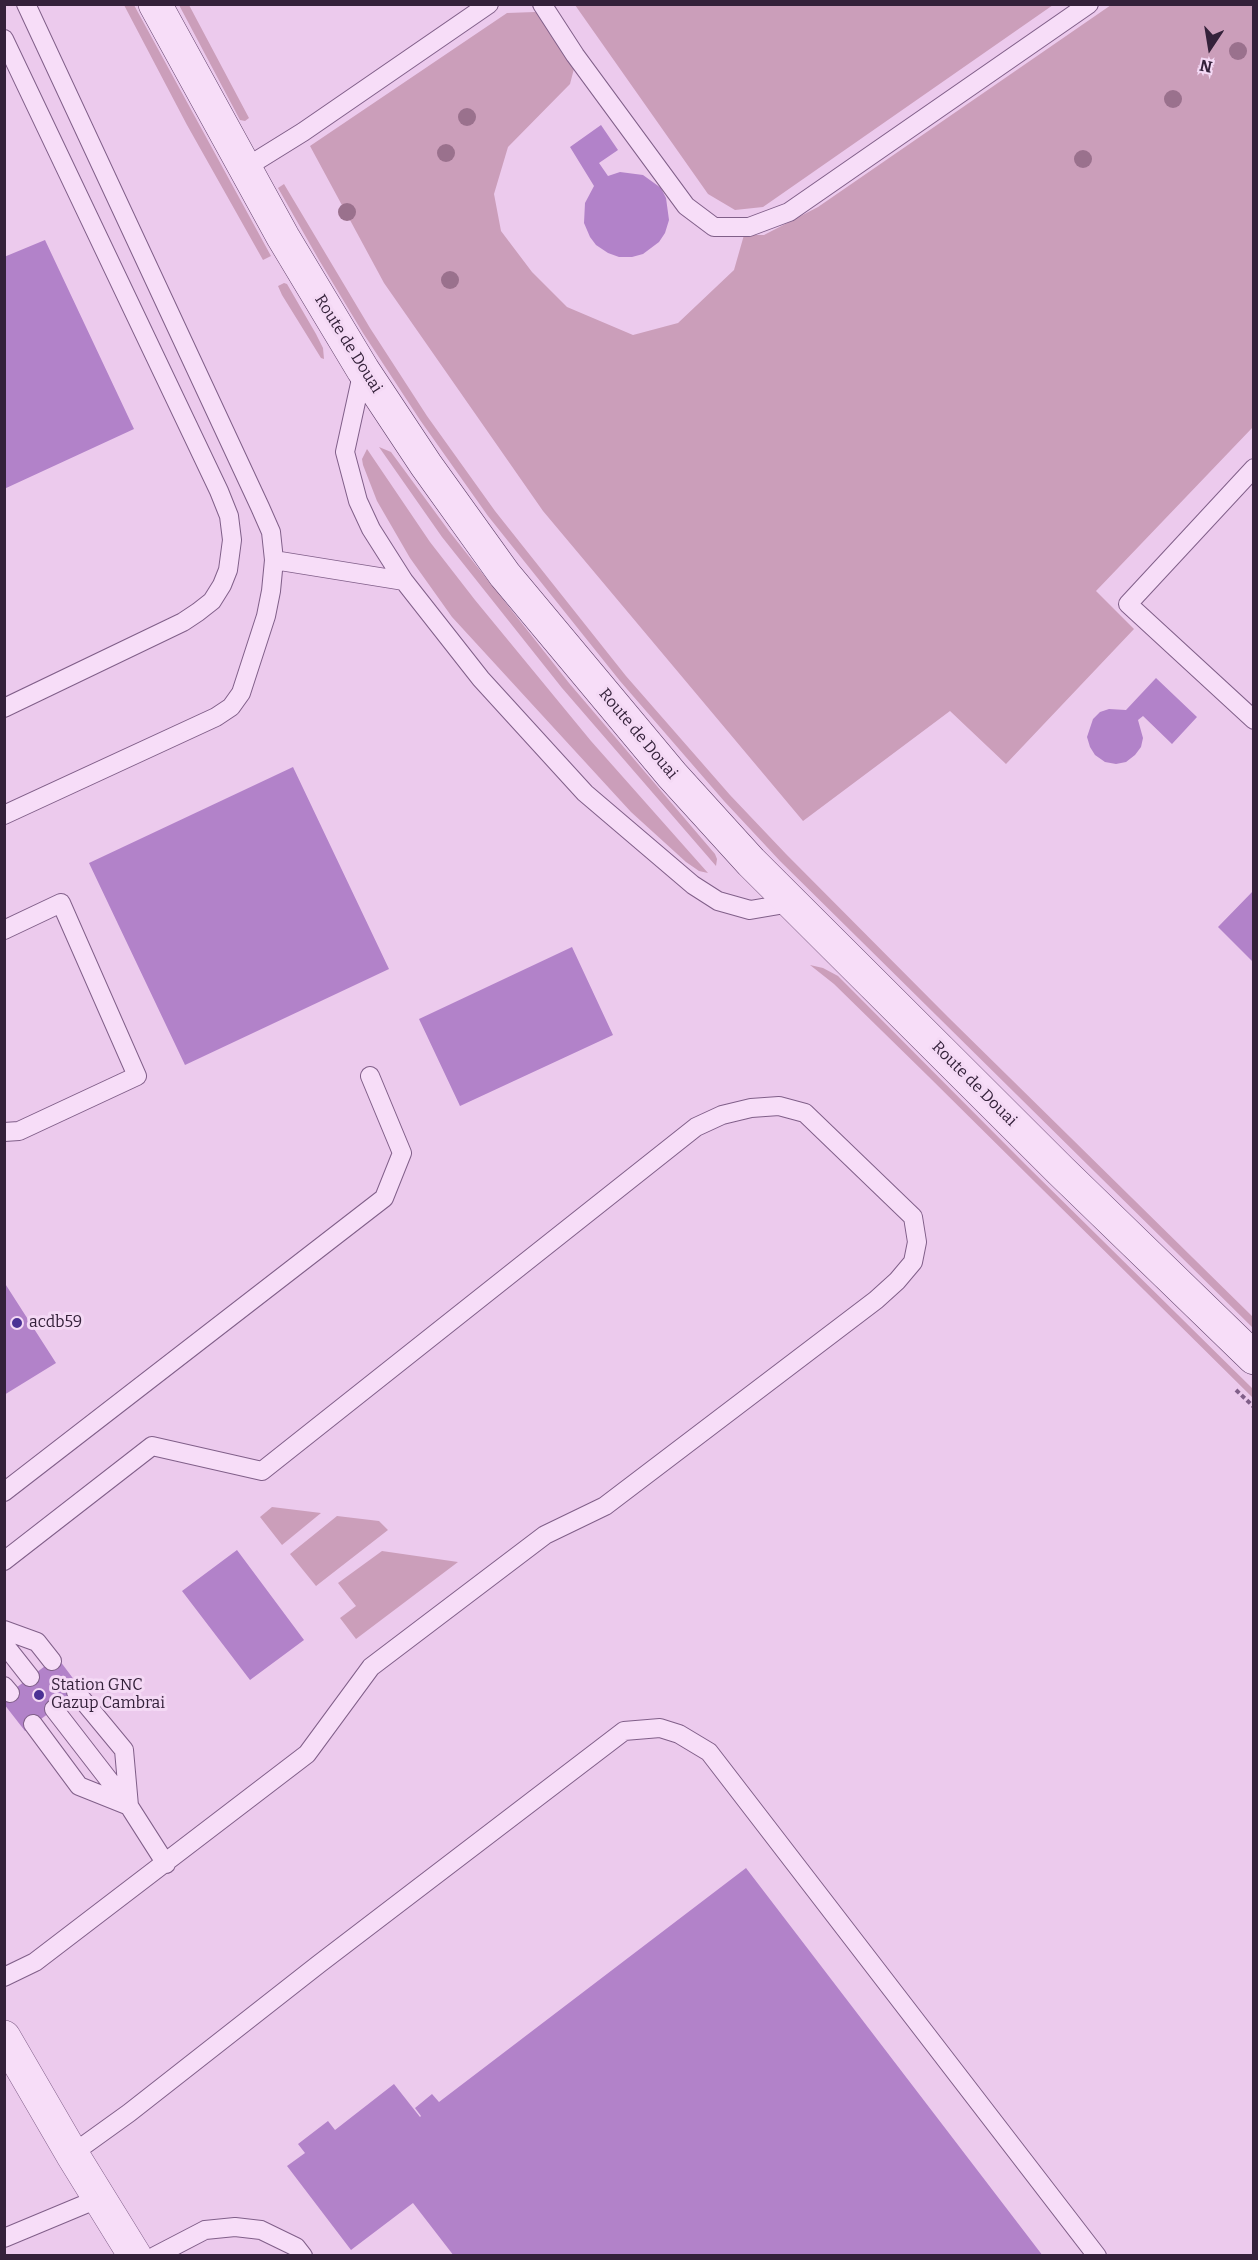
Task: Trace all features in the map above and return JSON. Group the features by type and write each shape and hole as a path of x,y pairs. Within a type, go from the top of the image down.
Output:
{"main road":[{"name":"Route de Douai","path":"155,4 244,168 317,295 363,370 432,474 505,575 719,828 791,903 1061,1171 1254,1358"},
{"path":"4,2037 135,2256"}],"lane":[{"path":"4,815 216,717 231,707 241,693 266,616 274,560 271,532 260,507 26,4"},
{"path":"244,168 312,125 489,4"},
{"path":"542,4 575,55 686,206 714,227 749,226 789,212 1089,4"},
{"path":"4,39 219,491 229,516 232,540 228,570 222,585 212,601 198,612 183,622 4,708"},
{"path":"363,370 345,452 358,501 371,529 404,581 481,679 585,793 693,885 718,901 750,910 791,903"},
{"path":"1254,468 1128,604 1254,720"},
{"path":"274,560 404,581"},
{"path":"4,930 61,903 137,1076 19,1131 4,1132"},
{"path":"4,1492 384,1198 402,1153 370,1076"},
{"path":"4,1561 153,1446 262,1472 696,1127 722,1115 751,1108 779,1106 806,1113 913,1217 917,1242 914,1262 876,1300 605,1506 545,1535 371,1667 307,1754 35,1962 4,1977"},
{"path":"4,1630 37,1642 52,1661"},
{"path":"4,1644 30,1677"},
{"path":"76,1692 124,1750 129,1806"},
{"path":"54,1709 129,1806 166,1863"},
{"path":"33,1724 79,1786 129,1806"},
{"path":"72,2154 129,2113 319,1964 624,1731 660,1728 679,1734 709,1752 1097,2256"},
{"path":"4,2238 100,2198"},
{"path":"155,2256 205,2230 235,2227 261,2230 296,2247 303,2256"}],"shaded area":[{"path":"124,5 134,5 271,256 263,260 187,125"},
{"path":"179,5 189,5 249,118 245,121 240,120"},
{"path":"575,5 1053,5 763,207 735,210 708,194"},
{"path":"1111,5 1253,5 1253,427 1096,591 1134,629 1006,764 950,711 803,821 543,511 384,283 310,146 507,13 535,12 546,16 576,61 570,84 508,147 494,194 501,231 532,272 567,307 633,335 678,323 734,270 744,235 764,235 818,207"},
{"path":"284,184 370,328 427,416 495,511 626,676 730,795 786,854 1253,1317 1253,1328 780,861 724,801 620,681 488,516 420,420 319,260 278,188"},
{"path":"287,284 316,334 323,348 324,359 321,358 282,295 278,286"},
{"path":"379,447 391,452 449,531 569,683 715,854 716,866 562,688 442,537"},
{"path":"367,449 430,542 475,600 591,741 708,873 699,871 686,862 631,812 452,617 410,558 377,501 363,465 362,459"},
{"path":"810,965 823,968 838,976 1253,1389 1253,1398 834,984"},
{"path":"272,1507 321,1513 282,1545 260,1517"},
{"path":"337,1516 379,1521 388,1530 316,1586 290,1554"},
{"path":"382,1551 458,1562 356,1639 340,1618 356,1606 338,1583"}],"building":[{"path":"601,125 618,150 599,163 608,176 620,172 643,175 661,188 666,198 669,220 665,233 659,242 643,254 619,257 608,253 596,245 584,223 585,203 594,186 570,147"},
{"path":"45,240 134,429 4,489 4,257"},
{"path":"1156,678 1197,717 1172,744 1143,716 1138,720 1143,738 1141,747 1135,755 1126,762 1116,764 1105,762 1095,755 1087,737 1093,719 1100,712 1109,709 1126,710"},
{"path":"293,767 389,969 185,1065 89,863"},
{"path":"1254,890 1254,963 1218,927"},
{"path":"572,947 613,1035 460,1106 419,1019"},
{"name":"acdb59","path":"4,1282 56,1363 4,1395"},
{"path":"237,1550 304,1640 250,1680 182,1591"},
{"name":"Station GNC Gazup Cambrai","path":"57,1657 81,1689 25,1731 4,1704 4,1697"},
{"path":"746,1868 1043,2256 454,2256 413,2203 351,2250 287,2166 305,2153 298,2144 328,2121 335,2130 394,2084 420,2117 415,2108 432,2094 439,2102"}],"place":[{"name":"acdb59","path":"17,1323"},
{"name":"Station GNC Gazup Cambrai","path":"39,1695"}]}
